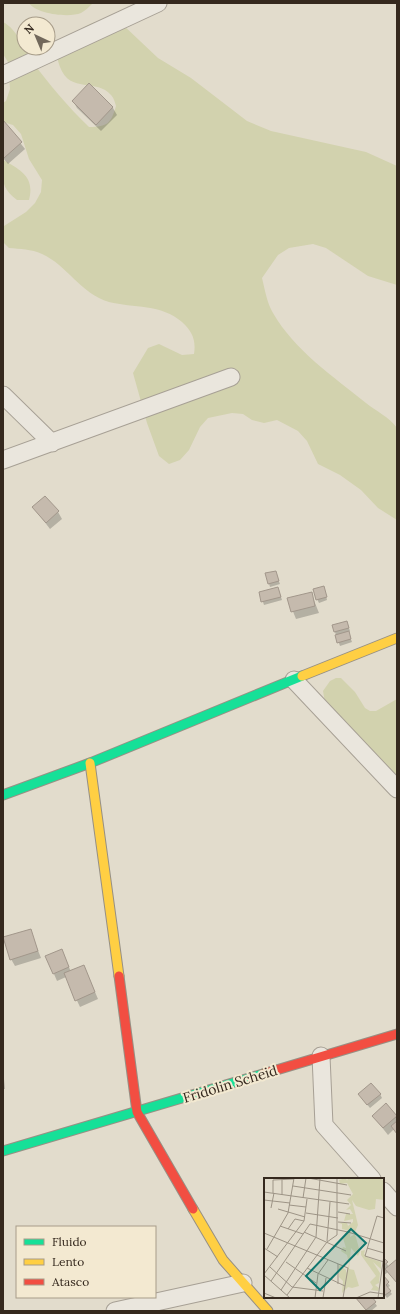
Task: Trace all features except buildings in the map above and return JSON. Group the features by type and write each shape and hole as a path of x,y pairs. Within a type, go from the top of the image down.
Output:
{"street":[{"path":"3,75 158,3"},
{"path":"3,460 231,377"},
{"path":"3,395 52,442"},
{"path":"3,795 90,763 397,638"},
{"path":"294,680 397,789"},
{"path":"90,763 137,1112 223,1260 268,1311"},
{"name":"Fridolin Scheid","path":"3,1151 397,1034"},
{"path":"321,1056 324,1125 371,1178"},
{"path":"384,1192 397,1207"},
{"path":"116,1311 243,1283"}],"green space":[{"path":"29,3 93,3 81,13 61,15 38,10"},
{"path":"3,22 16,34 16,56 29,56 52,86 89,127 105,125 110,120 116,106 114,99 105,90 99,87 77,83 70,80 64,75 57,55 62,45 67,40 86,26 96,22 121,23 158,58 191,78 247,121 271,131 366,152 397,166 397,285 368,276 326,248 313,244 289,248 278,255 262,278 271,309 282,327 292,339 315,362 386,417 397,428 397,520 378,508 361,490 340,475 318,464 307,441 298,431 277,420 264,423 252,420 243,414 232,413 208,418 200,427 189,450 180,460 169,464 159,456 147,423 133,373 148,348 159,344 182,355 194,354 195,345 193,337 189,329 182,322 166,312 156,309 118,304 99,298 90,293 51,259 34,251 9,248 3,242 4,226 26,212 35,203 41,192 42,180 29,159 21,134 13,125 3,122 3,103 6,101 10,89 8,62 3,54"},
{"path":"3,160 16,167 25,175 30,185 29,200 17,200 5,187"},
{"path":"336,678 341,678 355,692 365,708 370,711 376,711 397,699 397,778 327,714 323,691 330,681"}],"traffic: fast":[{"path":"3,795 90,763 302,676"},
{"path":"3,1151 263,1074"}],"traffic: slow":[{"path":"302,676 397,638"},
{"path":"90,763 119,976"},
{"path":"193,1209 223,1260 268,1311"}],"traffic: jam":[{"path":"119,976 137,1112 193,1209"},
{"path":"263,1074 397,1034"}]}
